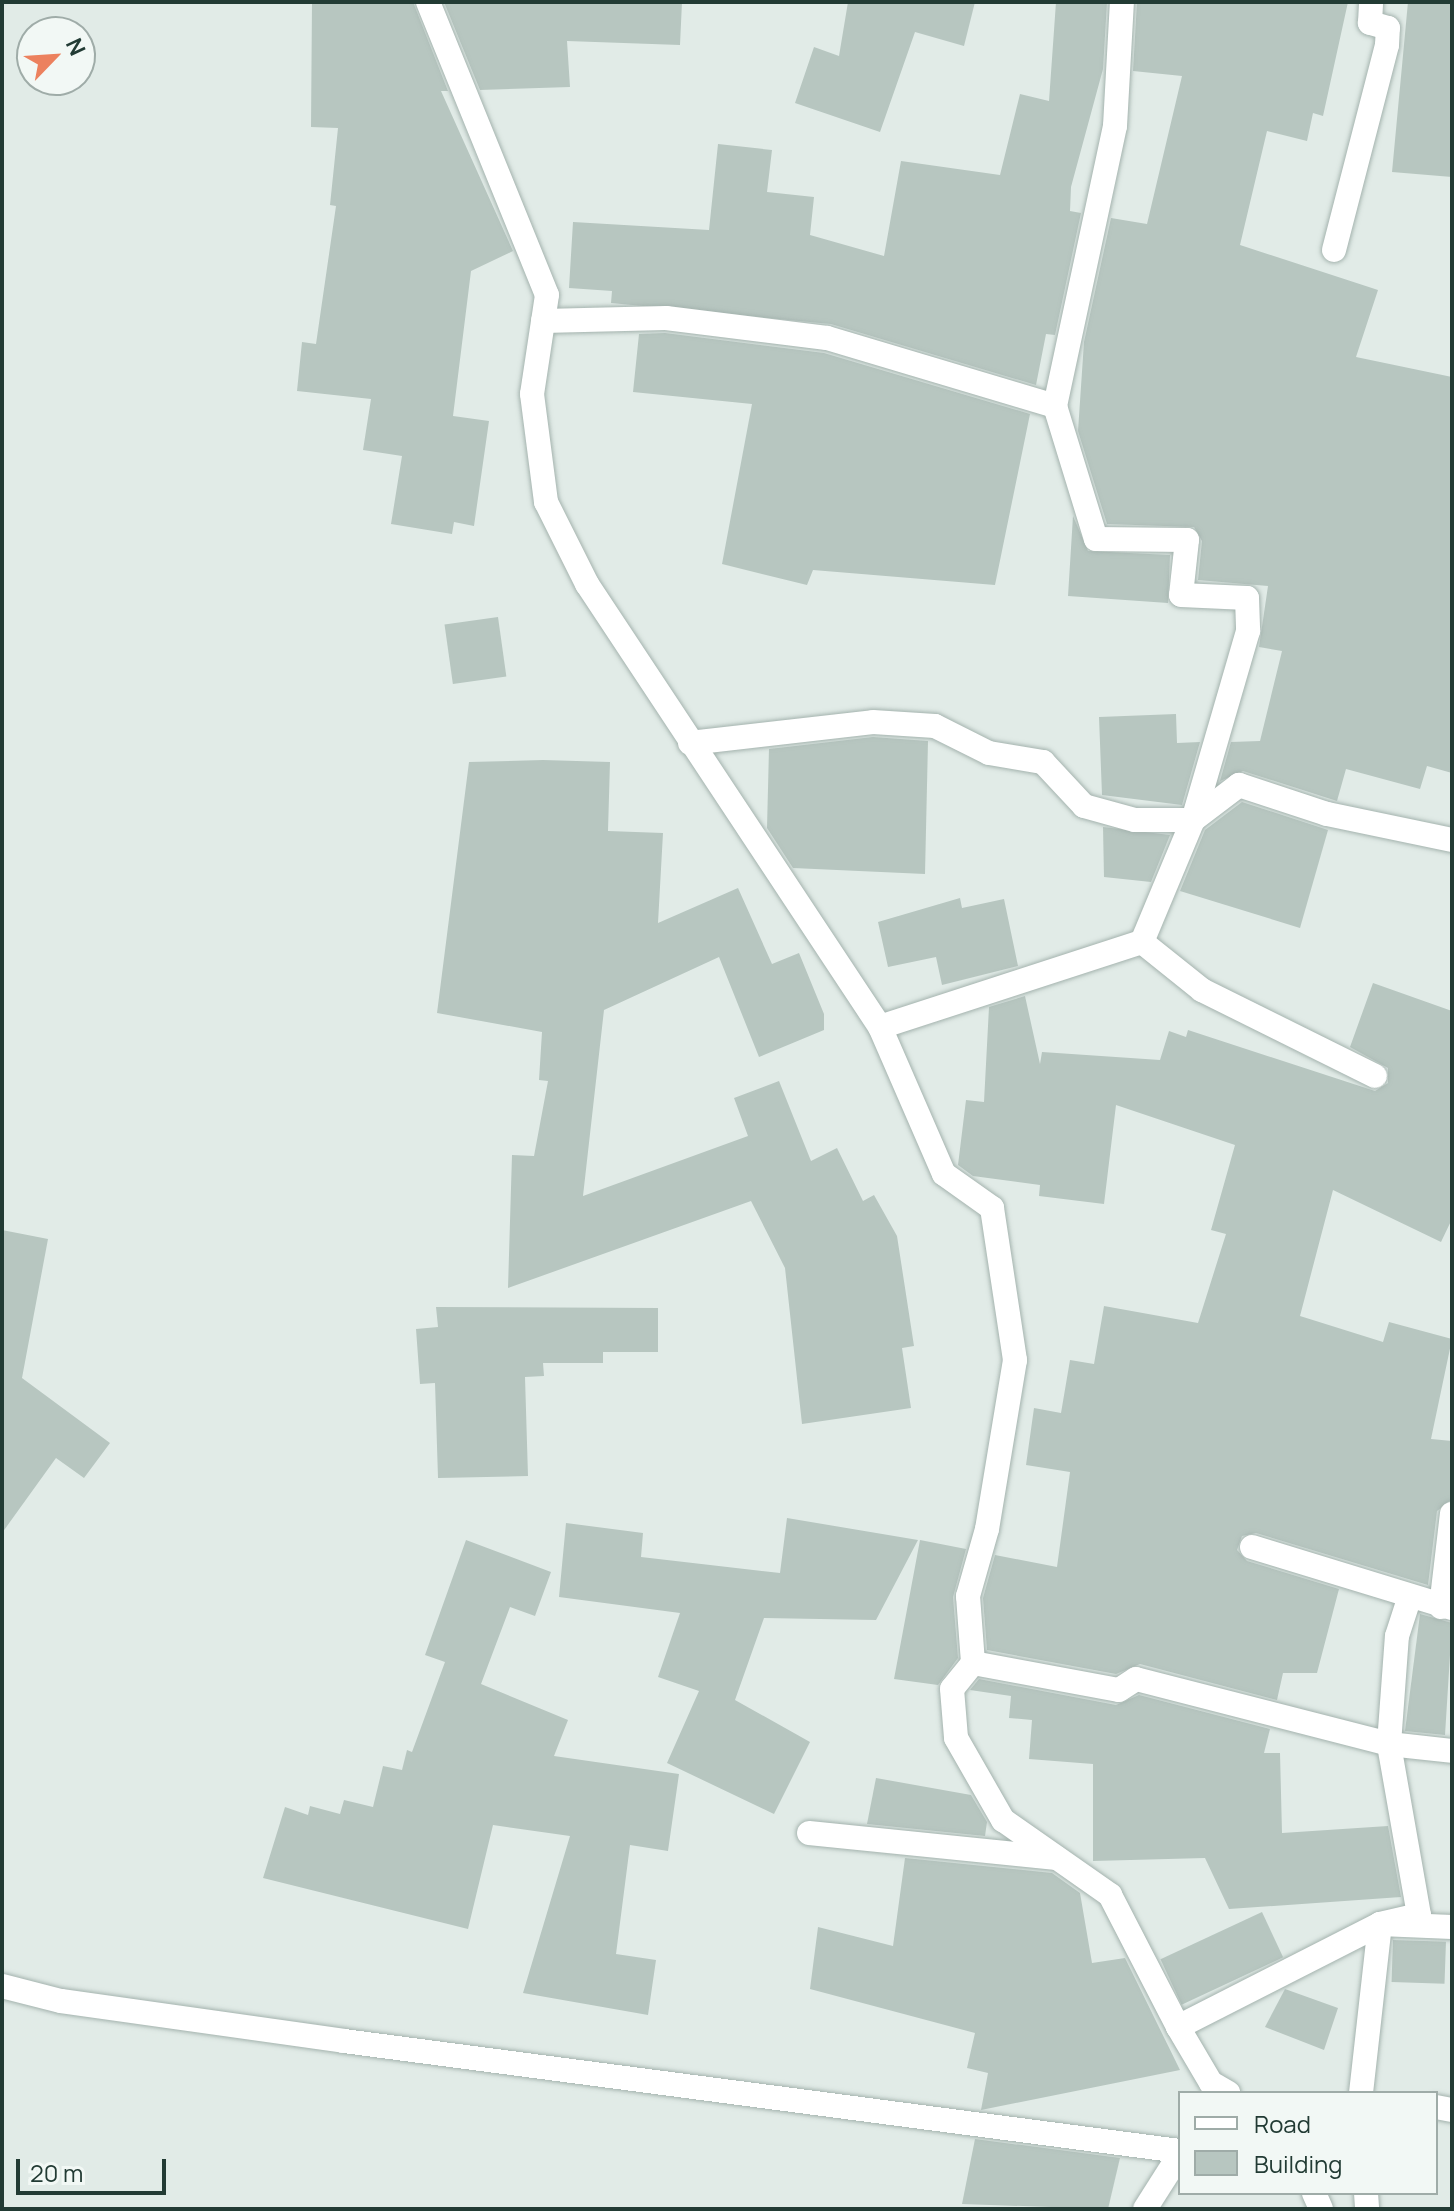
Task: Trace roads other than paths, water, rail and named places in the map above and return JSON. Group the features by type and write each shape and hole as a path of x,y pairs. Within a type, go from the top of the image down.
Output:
{"street":[{"path":"428,2 489,164 535,257 547,295 532,394 546,502 587,584 880,1027 944,1174 992,1208 1008,1280 1015,1360 987,1529 968,1596 973,1663 952,1689 956,1738 1003,1820 1110,1895 1178,2027 1211,2083 1225,2091"},
{"path":"880,1027 1142,942 1193,820 1248,631 1247,598 1181,595 1187,540 1096,539 1055,406 1115,126 1122,2"},
{"path":"1334,250 1387,45 1388,28 1370,23 1371,2"},
{"path":"543,321 666,318 827,338 1055,406"},
{"path":"690,743 873,722 935,726 989,753 1043,762 1084,806 1135,820 1193,820 1239,785 1327,814 1452,840"},
{"path":"1142,942 1202,990 1375,1076"},
{"path":"1252,1547 1446,1607 1452,1514"},
{"path":"1178,2027 1380,1924 1419,1915 1389,1744 1397,1636 1409,1598"},
{"path":"973,1663 1119,1690 1136,1679 1389,1744 1452,1751"},
{"path":"809,1833 1061,1858"},
{"path":"1380,1924 1452,1927"},
{"path":"1361,2091 1380,1924"},
{"path":"2,1986 61,2001 1175,2157 1145,2209"}]}
